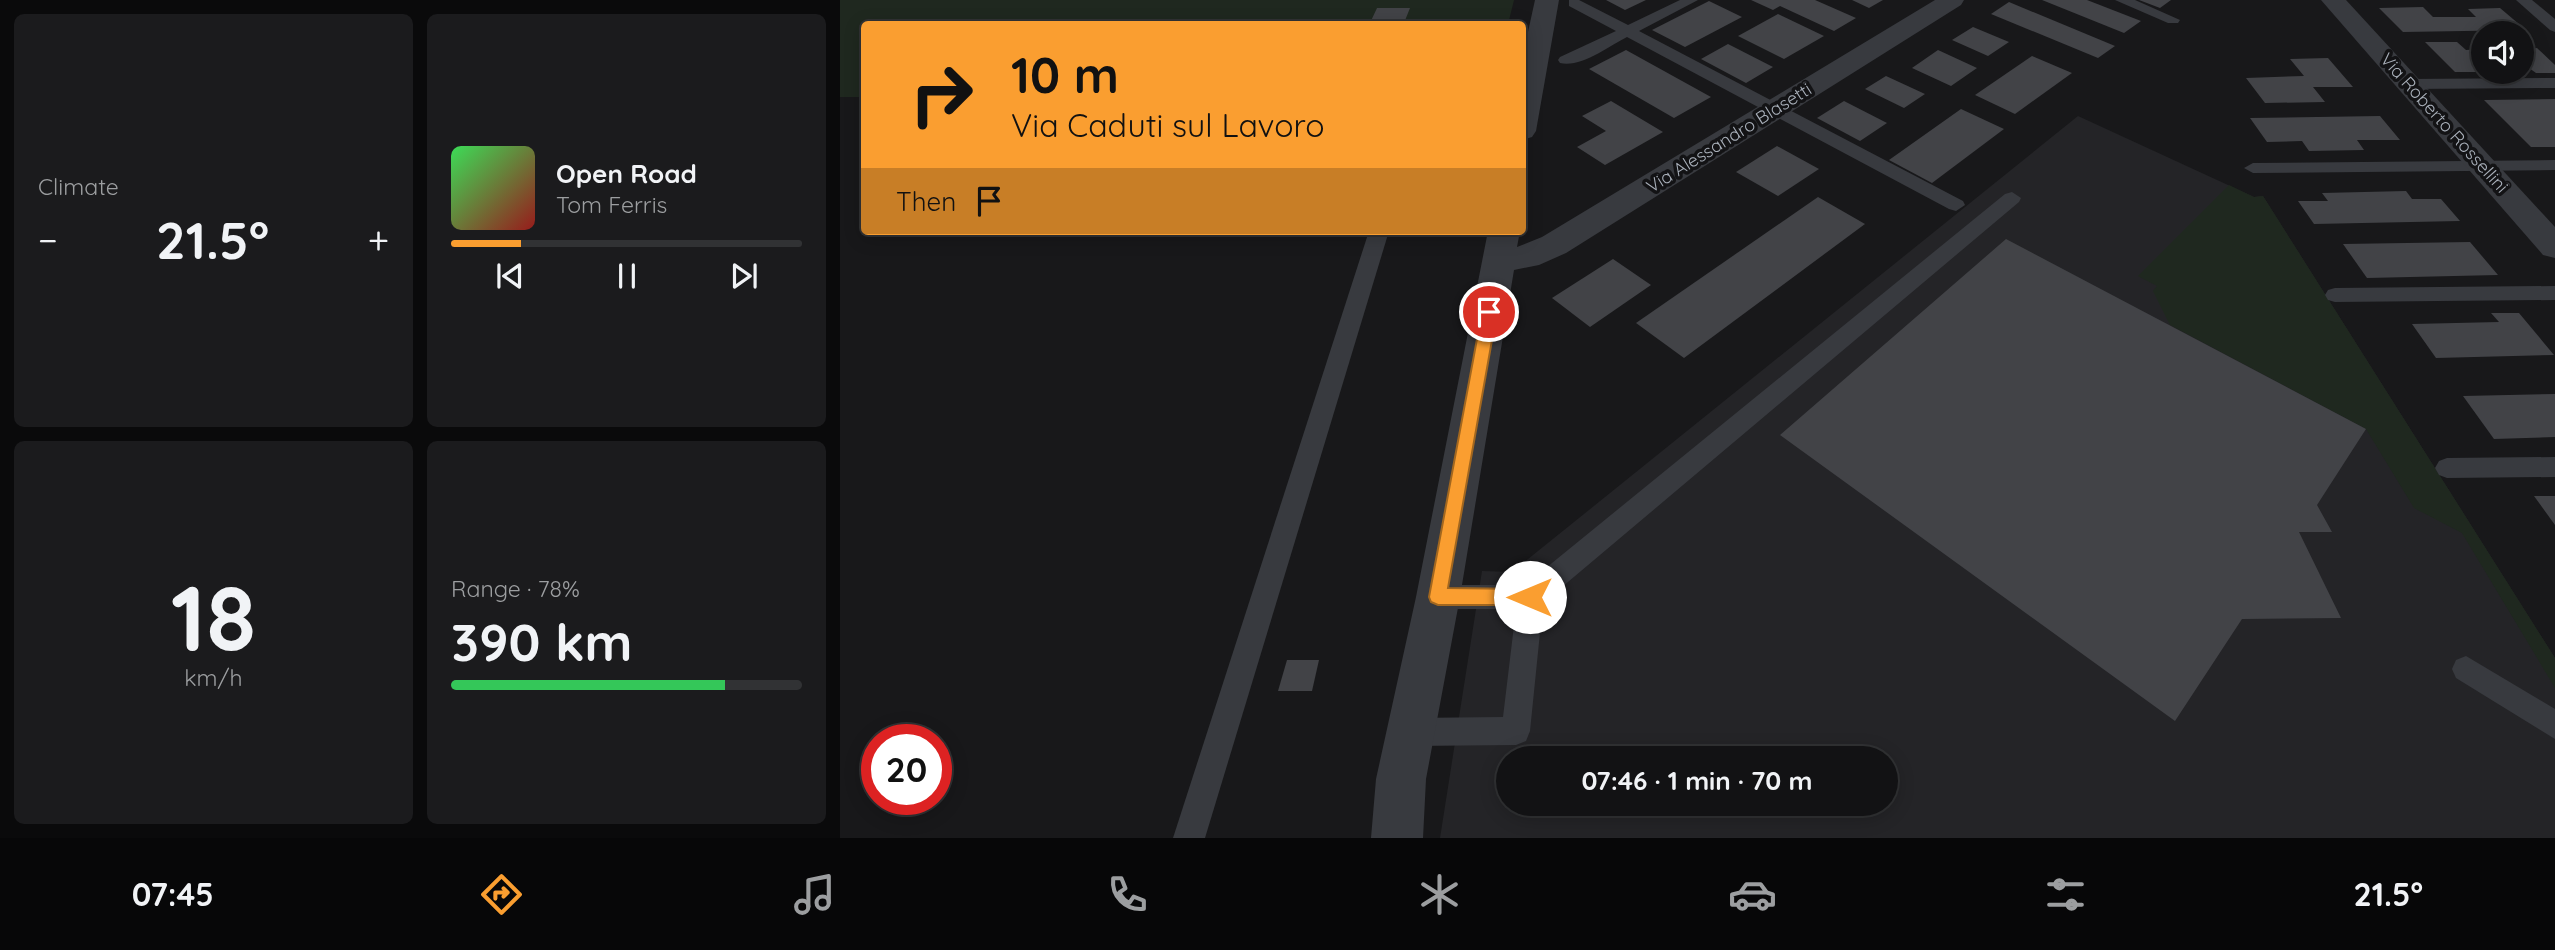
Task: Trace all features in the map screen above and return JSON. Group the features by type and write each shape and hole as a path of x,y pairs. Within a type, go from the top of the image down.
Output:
{"street":[{"path":"1526,95 1547,0"},
{"name":"Via Alessandro Blasetti","path":"1502,246 1527,257 1554,245 1952,0"},
{"name":"Via Roberto Rossellini","path":"2333,0 2555,247"},
{"path":"1397,838 1406,756 1502,246"},
{"path":"1373,838 1406,756"}],"lane":[{"path":"1566,60 1578,57 1691,0"},
{"path":"2122,0 2173,20"},
{"path":"2524,0 2555,27"},
{"path":"1574,4 1956,205"},
{"path":"2409,84 2555,83"},
{"path":"2253,168 2555,165"},
{"path":"1438,597 1530,597 2012,198"},
{"path":"1189,838 1378,235"},
{"path":"2335,295 2555,293"},
{"path":"2447,468 2555,467"},
{"path":"1406,756 1516,731 1530,597"},
{"path":"2466,669 2555,725"}],"shaded area":[{"path":"840,0 1514,0 1509,21 861,21 861,97 840,97"},
{"path":"2078,116 2254,197 2263,196 2555,658 2555,838 1440,838 1482,571 1512,572"},
{"path":"2229,185 2254,197 2263,196 2555,658 2555,688 2462,533 2414,508 2366,429 2170,325 2153,291 2157,286 2138,276"}],"building":[{"path":"1606,0 1646,0 1625,10"},
{"path":"1751,0 1815,0 1856,18 1834,31 1780,6 1773,10"},
{"path":"1852,0 1883,0 1869,8"},
{"path":"2042,0 2087,0 2141,21 2124,33"},
{"path":"2139,0 2171,0 2160,8"},
{"path":"1709,1 1742,17 1685,47 1652,30"},
{"path":"2009,2 2115,46 2098,58 1991,14"},
{"path":"2423,7 2433,17 2476,17 2468,9 2500,8 2515,21 2471,21 2471,31 2403,32 2379,8"},
{"path":"1377,8 1410,8 1405,21 1371,21"},
{"path":"1778,14 1824,36 1784,59 1738,36"},
{"path":"1973,27 2009,42 1988,56 1952,40"},
{"path":"2425,42 2457,42 2466,50 2471,50 2471,72 2455,72"},
{"path":"1728,44 1773,67 1746,83 1701,59"},
{"path":"2534,48 2555,65 2555,73 2534,72"},
{"path":"1626,50 1711,97 1674,118 1589,69"},
{"path":"1938,50 1977,68 1951,86 1912,68"},
{"path":"2032,56 2072,73 2015,114 1975,95"},
{"path":"2328,58 2353,87 2313,87 2325,102 2265,103 2246,78 2304,76 2290,59"},
{"path":"1886,76 1925,94 1904,108 1865,89"},
{"path":"2555,99 2555,147 2531,147 2484,100"},
{"path":"1611,101 1663,132 1605,165 1577,147 1606,131 1582,116"},
{"path":"1844,101 1887,123 1860,141 1817,118"},
{"path":"1961,109 2004,129 1932,183 1889,160"},
{"path":"2380,116 2400,140 2357,140 2364,150 2309,151 2302,141 2267,142 2250,118"},
{"path":"1777,146 1819,169 1778,196 1736,172"},
{"path":"2406,191 2412,199 2441,199 2460,221 2314,224 2298,201 2328,201 2322,193"},
{"path":"1818,197 1865,224 1684,358 1636,323"},
{"path":"2006,239 2366,429 2317,505 2332,532 2299,532 2341,618 2242,619 2175,721 1780,435"},
{"path":"2470,242 2498,275 2367,278 2343,244"},
{"path":"1613,259 1651,285 1590,327 1552,298"},
{"path":"2491,313 2519,313 2554,355 2436,358 2412,324 2499,322"},
{"path":"2555,394 2555,437 2494,439 2463,396"},
{"path":"2534,496 2555,496 2555,525"},
{"path":"1287,660 1319,660 1312,691 1278,691"}],"route":[{"path":"1489,312 1438,597 1530,597"}]}
